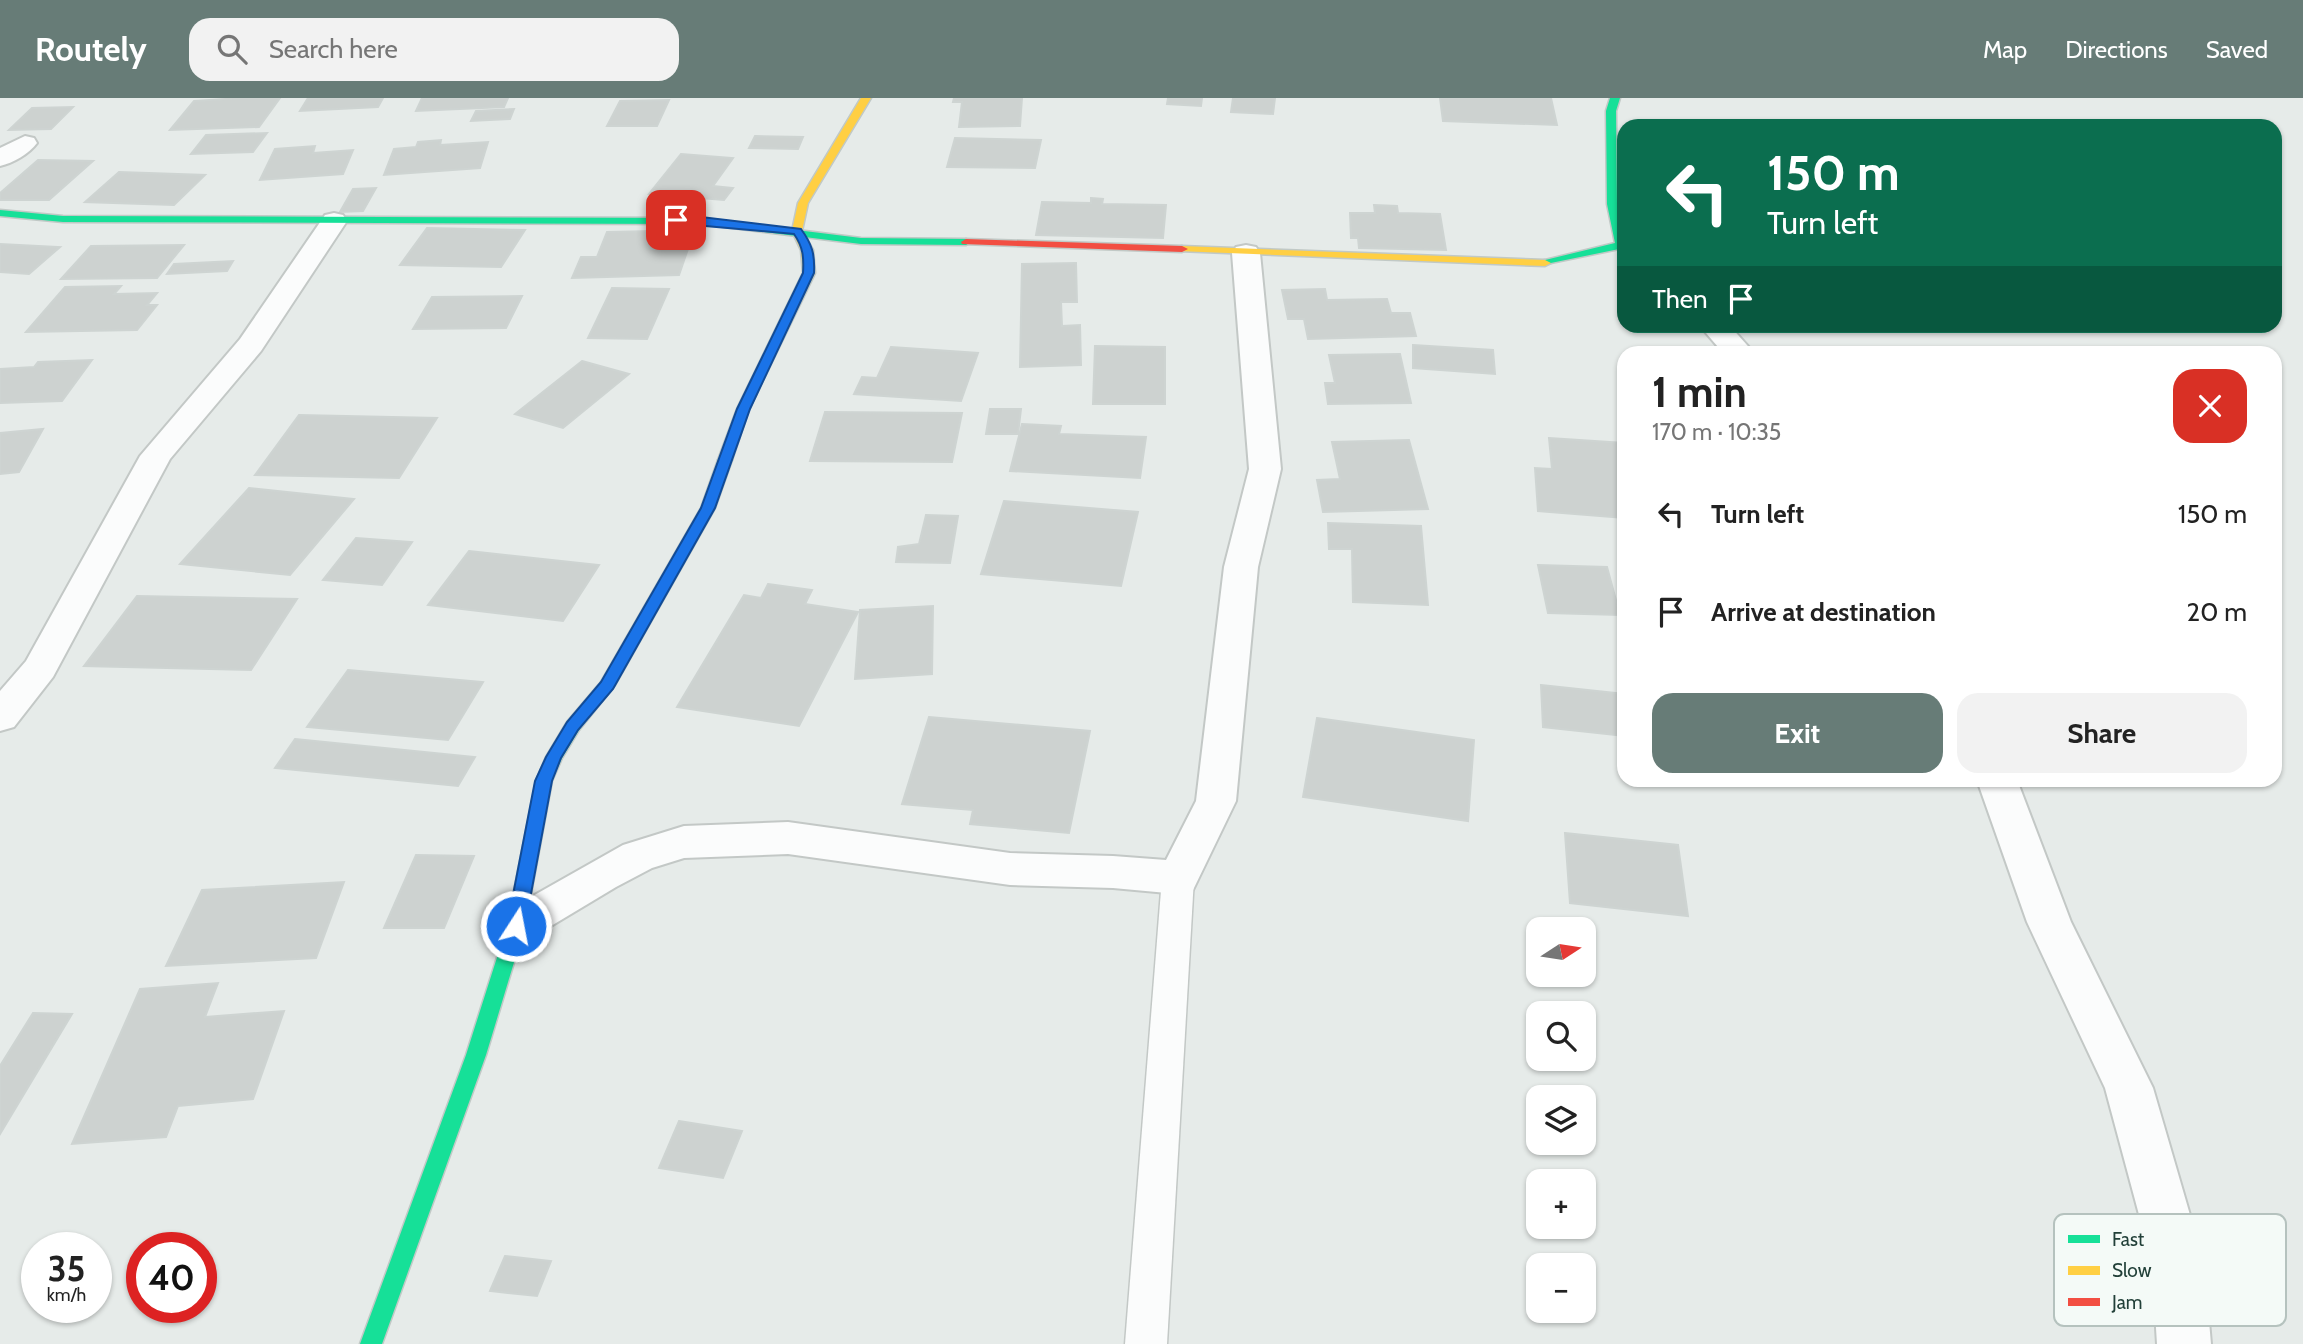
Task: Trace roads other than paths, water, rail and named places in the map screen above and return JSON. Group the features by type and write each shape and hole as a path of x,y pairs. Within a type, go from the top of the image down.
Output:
{"street":[{"path":"371,1344 476,1055 516,926 544,781 573,726 607,685 708,508 743,409 808,273 808,249 797,231 803,203 866,98"},
{"path":"1615,98 1611,111 1612,204 1617,225"},
{"path":"0,159 25,143"},
{"path":"0,213 63,219 701,220 861,241 986,242 1543,263 1617,247"},
{"path":"0,717 40,668 156,456 251,345 334,221"},
{"path":"516,926 601,874 638,856 695,841 788,838 1010,869 1113,872 1178,878 1216,801 1241,567 1265,469 1246,253"},
{"path":"1721,333 1733,346"},
{"path":"2000,787 2049,922 2129,1088 2164,1214"},
{"path":"2183,1326 2184,1344"}],"lane":[{"path":"1146,1344 1178,878"}]}
